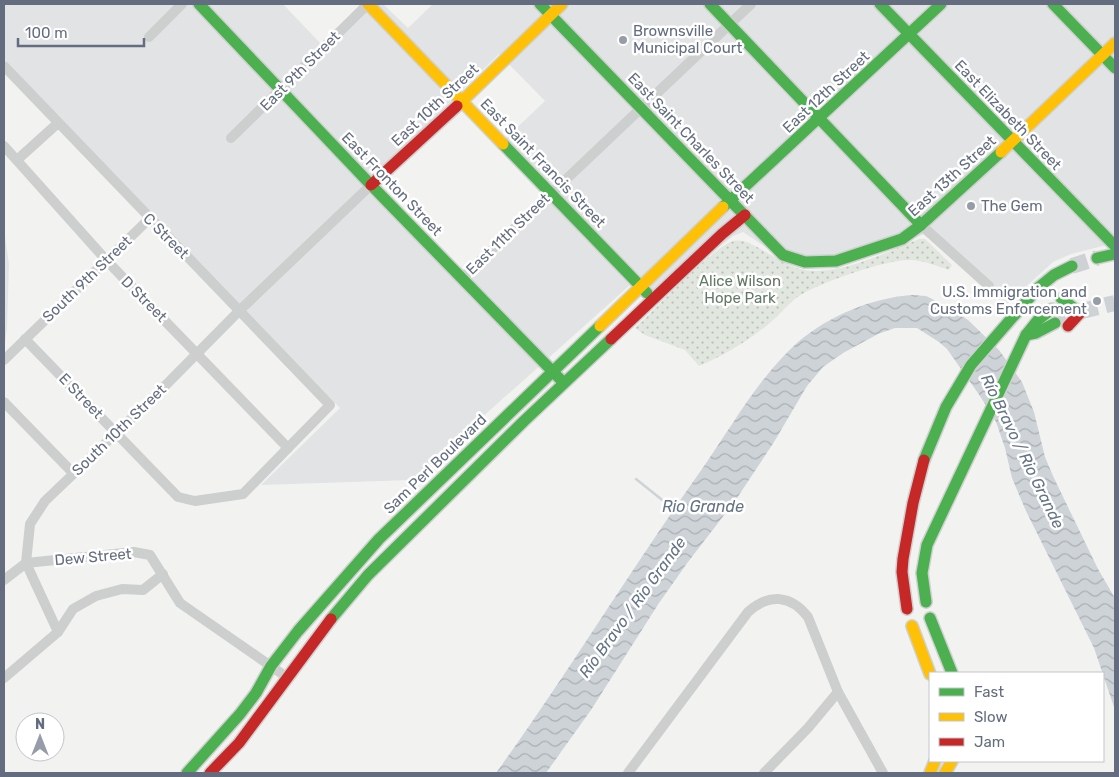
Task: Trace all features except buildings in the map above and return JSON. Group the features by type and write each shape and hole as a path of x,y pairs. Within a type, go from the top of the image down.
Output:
{"main road":[{"name":"East Fronton Street","path":"199,4 564,384"},
{"name":"East Saint Francis Street","path":"368,4 642,286 653,300"},
{"name":"East Saint Charles Street","path":"540,4 782,255 805,262 836,261"},
{"name":"East 10th Street","path":"371,185 462,101 562,4"},
{"path":"710,4 921,225"},
{"name":"East Elizabeth Street","path":"880,4 1115,246"},
{"name":"East 12th Street","path":"730,200 820,119 941,4"},
{"path":"1053,4 1115,68"},
{"name":"East 13th Street","path":"836,261 902,239 921,225 1013,141 1115,43"},
{"name":"Sam Perl Boulevard","path":"187,773 232,723 256,692 272,666 353,567 379,539 730,200"},
{"path":"210,773 239,743 339,608 368,575 564,384 722,234 745,215"},
{"path":"1097,258 1115,254"},
{"path":"907,609 902,570 904,547 922,468 946,408 967,372 1015,313 1050,277 1072,266"},
{"path":"926,602 922,578 922,562 927,545 942,512 1026,335 1059,314 1081,312 1059,314"},
{"path":"930,618 952,672"},
{"path":"912,626 929,672"},
{"path":"944,773 951,762"}],"street":[{"path":"149,37 182,4"},
{"name":"East 9th Street","path":"231,138 368,4"},
{"name":"East 11th Street","path":"462,278 750,4"},
{"name":"C Street","path":"4,66 149,219 240,310 330,405 288,448"},
{"path":"17,160 58,123"},
{"name":"D Street","path":"4,146 107,261 288,448"},
{"name":"East 10th Street","path":"240,310 371,185"},
{"name":"South 9th Street","path":"4,360 149,219"},
{"path":"921,225 988,286"},
{"name":"South 10th Street","path":"26,563 30,524 45,501 240,310"},
{"name":"E Street","path":"25,339 178,497 195,501 242,494 288,448"},
{"path":"4,402 73,473"},
{"name":"Dew Street","path":"26,563 134,552 150,555 180,603 288,678"},
{"path":"4,580 26,563 58,632"},
{"path":"4,678 58,632 73,608 96,596 122,589 143,590 163,574"},
{"path":"628,773 748,612 758,603 771,598 788,600 800,607 808,617 838,692 884,773"},
{"path":"764,773 808,728 838,692"}],"shaded area":[{"path":"4,4 283,4 321,44 361,4 383,4 408,28 433,4 1115,4 1115,243 1071,254 1053,262 1006,305 924,234 857,261 810,266 767,248 743,232 733,236 653,300 506,138 545,101 499,54 363,187 463,287 550,202 630,285 412,480 261,485 340,408 4,59"},
{"path":"4,229 9,264 7,328 4,351"}],"green space":[{"name":"Alice Wilson Hope Park","path":"919,239 925,239 952,265 949,270 922,261 901,260 870,267 835,279 805,292 769,324 749,338 699,366 685,350 645,335 635,328 699,266 725,245 734,241 749,243 797,268 811,271 842,268 859,263"}],"water":[{"name":"Rio Grande","path":"926,296 945,305 968,320 999,350 1022,382 1034,412 1045,457 1053,476 1098,569 1115,598 1115,710 1104,678 1104,672 1102,672 1094,648 1026,511 1012,478 1005,448 996,422 947,349 917,328 895,328 878,334 843,353 823,367 807,386 774,442 735,501 659,603 591,710 546,773 496,773 747,402 770,371 798,342 823,324 866,304 897,297"}],"waterway":[{"path":"636,479 676,511"}],"tunnel":[{"path":"1072,266 1097,258"},
{"path":"1082,311 1115,303"},
{"path":"1053,317 1064,313"}],"traffic: fast":[{"path":"199,4 371,185 560,379"},
{"path":"540,4 783,255 805,262 836,261 902,239 921,225 1001,152"},
{"path":"710,4 921,225"},
{"path":"880,4 1115,246"},
{"path":"723,207 941,4"},
{"path":"1053,4 1115,68"},
{"path":"503,144 647,293"},
{"path":"1097,258 1115,254"},
{"path":"924,460 946,407 971,365 1038,288 1054,275 1072,266"},
{"path":"1061,298 1080,313"},
{"path":"926,602 922,573 927,545 1026,335 1038,320 1052,309"},
{"path":"1026,335 1036,333 1055,323"},
{"path":"187,773 240,714 256,693 271,666 298,631 379,539 600,326"},
{"path":"331,619 368,575 524,421 611,339"},
{"path":"930,618 952,672"}],"traffic: slow":[{"path":"368,4 503,144"},
{"path":"457,106 562,4"},
{"path":"1001,152 1115,43"},
{"path":"600,326 723,207"},
{"path":"912,626 929,672"},
{"path":"930,773 935,762"},
{"path":"945,773 951,762"}],"traffic: jam":[{"path":"371,185 457,106"},
{"path":"611,339 722,234 745,215"},
{"path":"1068,326 1080,313"},
{"path":"907,609 902,572 903,559 913,503 924,460"},
{"path":"210,773 239,743 331,619"}],"place":[{"name":"Brownsville Municipal Court","path":"623,40"},
{"name":"The Gem","path":"971,206"},
{"name":"U.S. Immigration and Customs Enforcement","path":"1097,301"}],"water label":[{"name":"Río Bravo / Rio Grande","path":"1023,451"},
{"name":"Río Bravo / Rio Grande","path":"632,607"}]}
